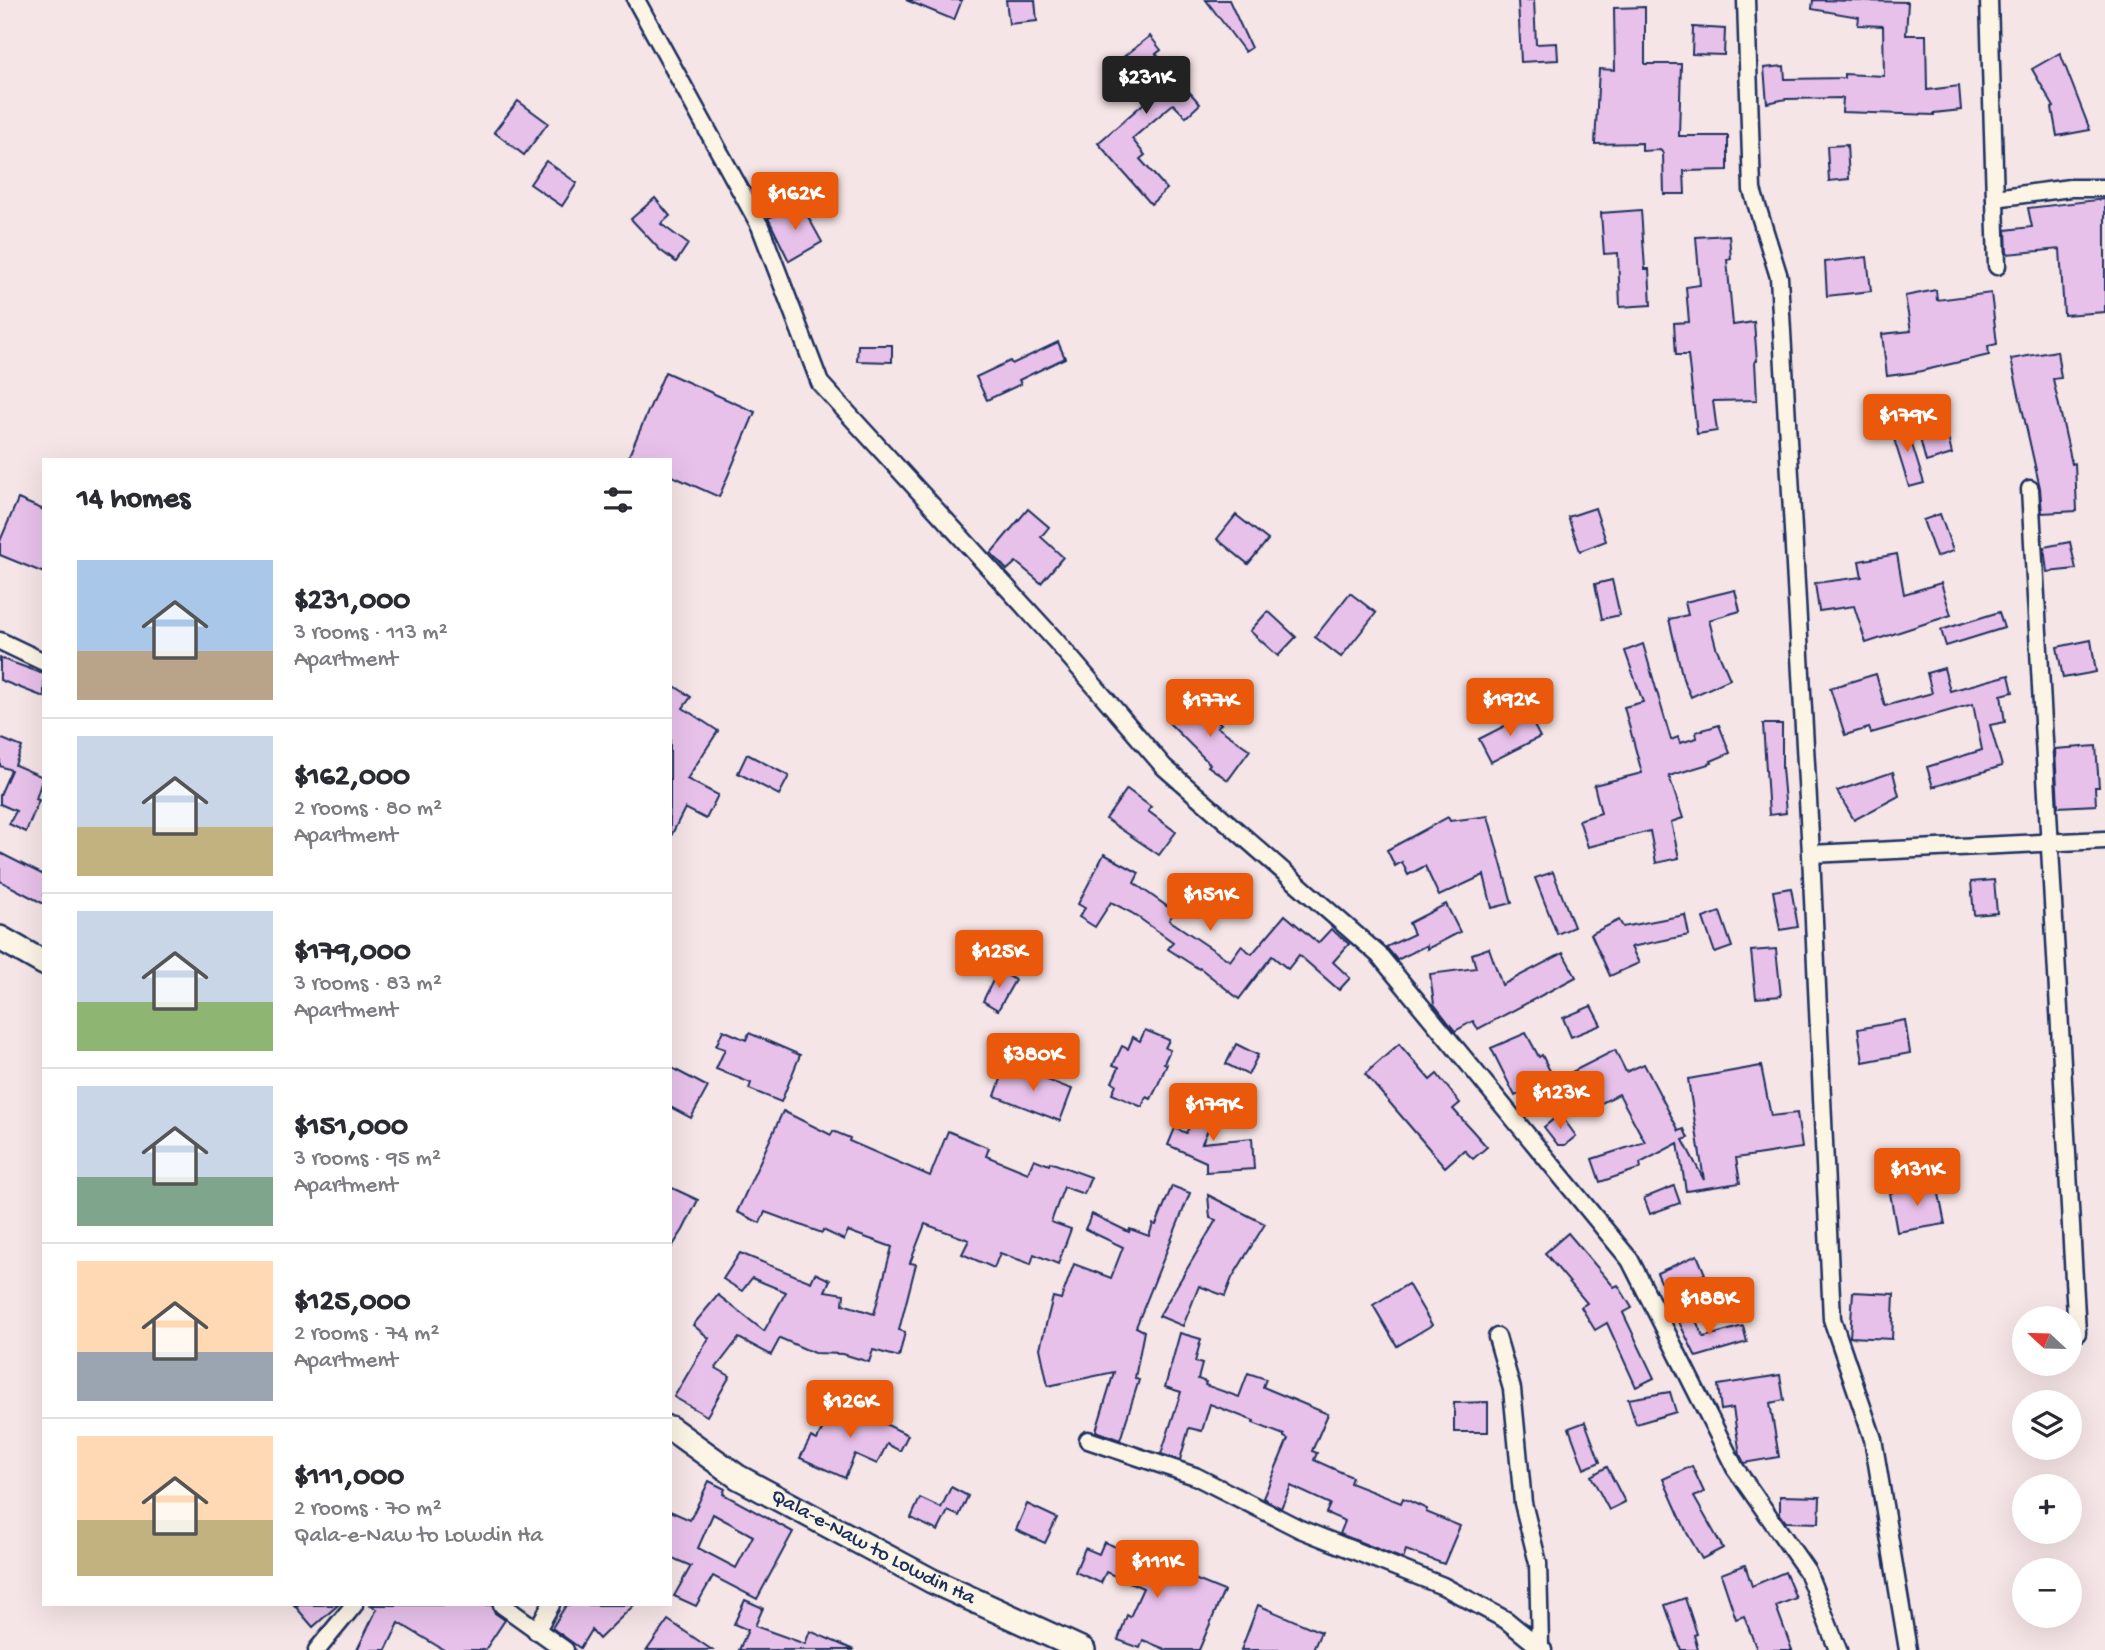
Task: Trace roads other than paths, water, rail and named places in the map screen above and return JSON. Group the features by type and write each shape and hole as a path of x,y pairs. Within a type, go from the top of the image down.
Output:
{"main road":[{"path":"0,938 42,961"},
{"name":"Qala-e-Naw to Lowdin Ha","path":"672,1430 738,1477 920,1575 1083,1650"}],"street":[{"path":"636,0 760,226 820,383 1056,641 1164,766 1379,955 1630,1260 1735,1468 1807,1571 1838,1650"},
{"path":"1746,0 1752,190 1779,277 1811,855 1832,1319 1874,1438 1908,1650"},
{"path":"1989,0 1997,267"},
{"path":"1995,198 2070,188 2105,188"},
{"path":"2030,489 2075,1306"},
{"path":"0,641 42,661"},
{"path":"1811,855 2105,839"},
{"path":"1497,1337 1512,1388 1523,1503 1538,1563 1541,1648"},
{"path":"1088,1440 1195,1476 1300,1529 1443,1586 1506,1620 1541,1648"},
{"path":"317,1650 353,1606"},
{"path":"503,1606 565,1650"},
{"path":"536,1631 550,1606"}]}
